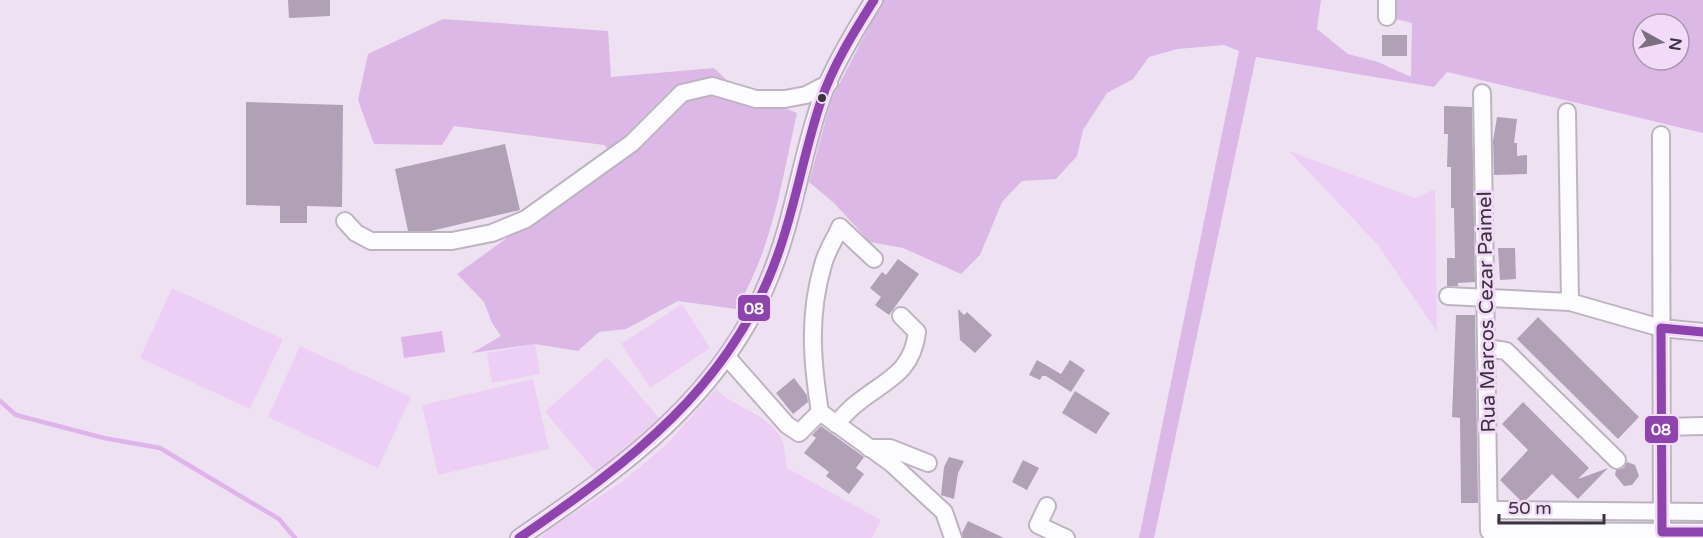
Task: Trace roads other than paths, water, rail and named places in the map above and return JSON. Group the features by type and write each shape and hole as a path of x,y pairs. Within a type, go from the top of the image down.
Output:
{"street":[{"path":"519,538 588,491 638,451 705,387 727,357 756,308 772,274 789,220 821,98 874,0"},
{"path":"345,221 356,233 371,241 452,241 492,233 526,219 632,143 682,93 712,86 756,99 785,99 806,95 829,83"},
{"name":"Rua Marcos Cezar Paimel","path":"1482,93 1489,531 1662,532"},
{"path":"1567,112 1570,302"},
{"path":"1661,135 1662,532 1703,532"},
{"path":"874,259 840,226 823,264 813,324 812,362 820,412 891,463 945,513 953,538"},
{"path":"1448,296 1570,302 1660,328 1703,332"},
{"path":"836,424 855,405 903,370 915,348 917,332 901,316"},
{"path":"1486,348 1506,351 1617,460"},
{"path":"727,357 787,424 799,433 820,412"},
{"path":"1663,426 1703,426"},
{"path":"869,448 890,448 928,463"},
{"path":"1047,506 1038,525 1066,538"},
{"path":"1489,510 1703,512"}],"waterway":[{"path":"0,401 16,415 104,438 160,448 279,519 295,538"}]}
